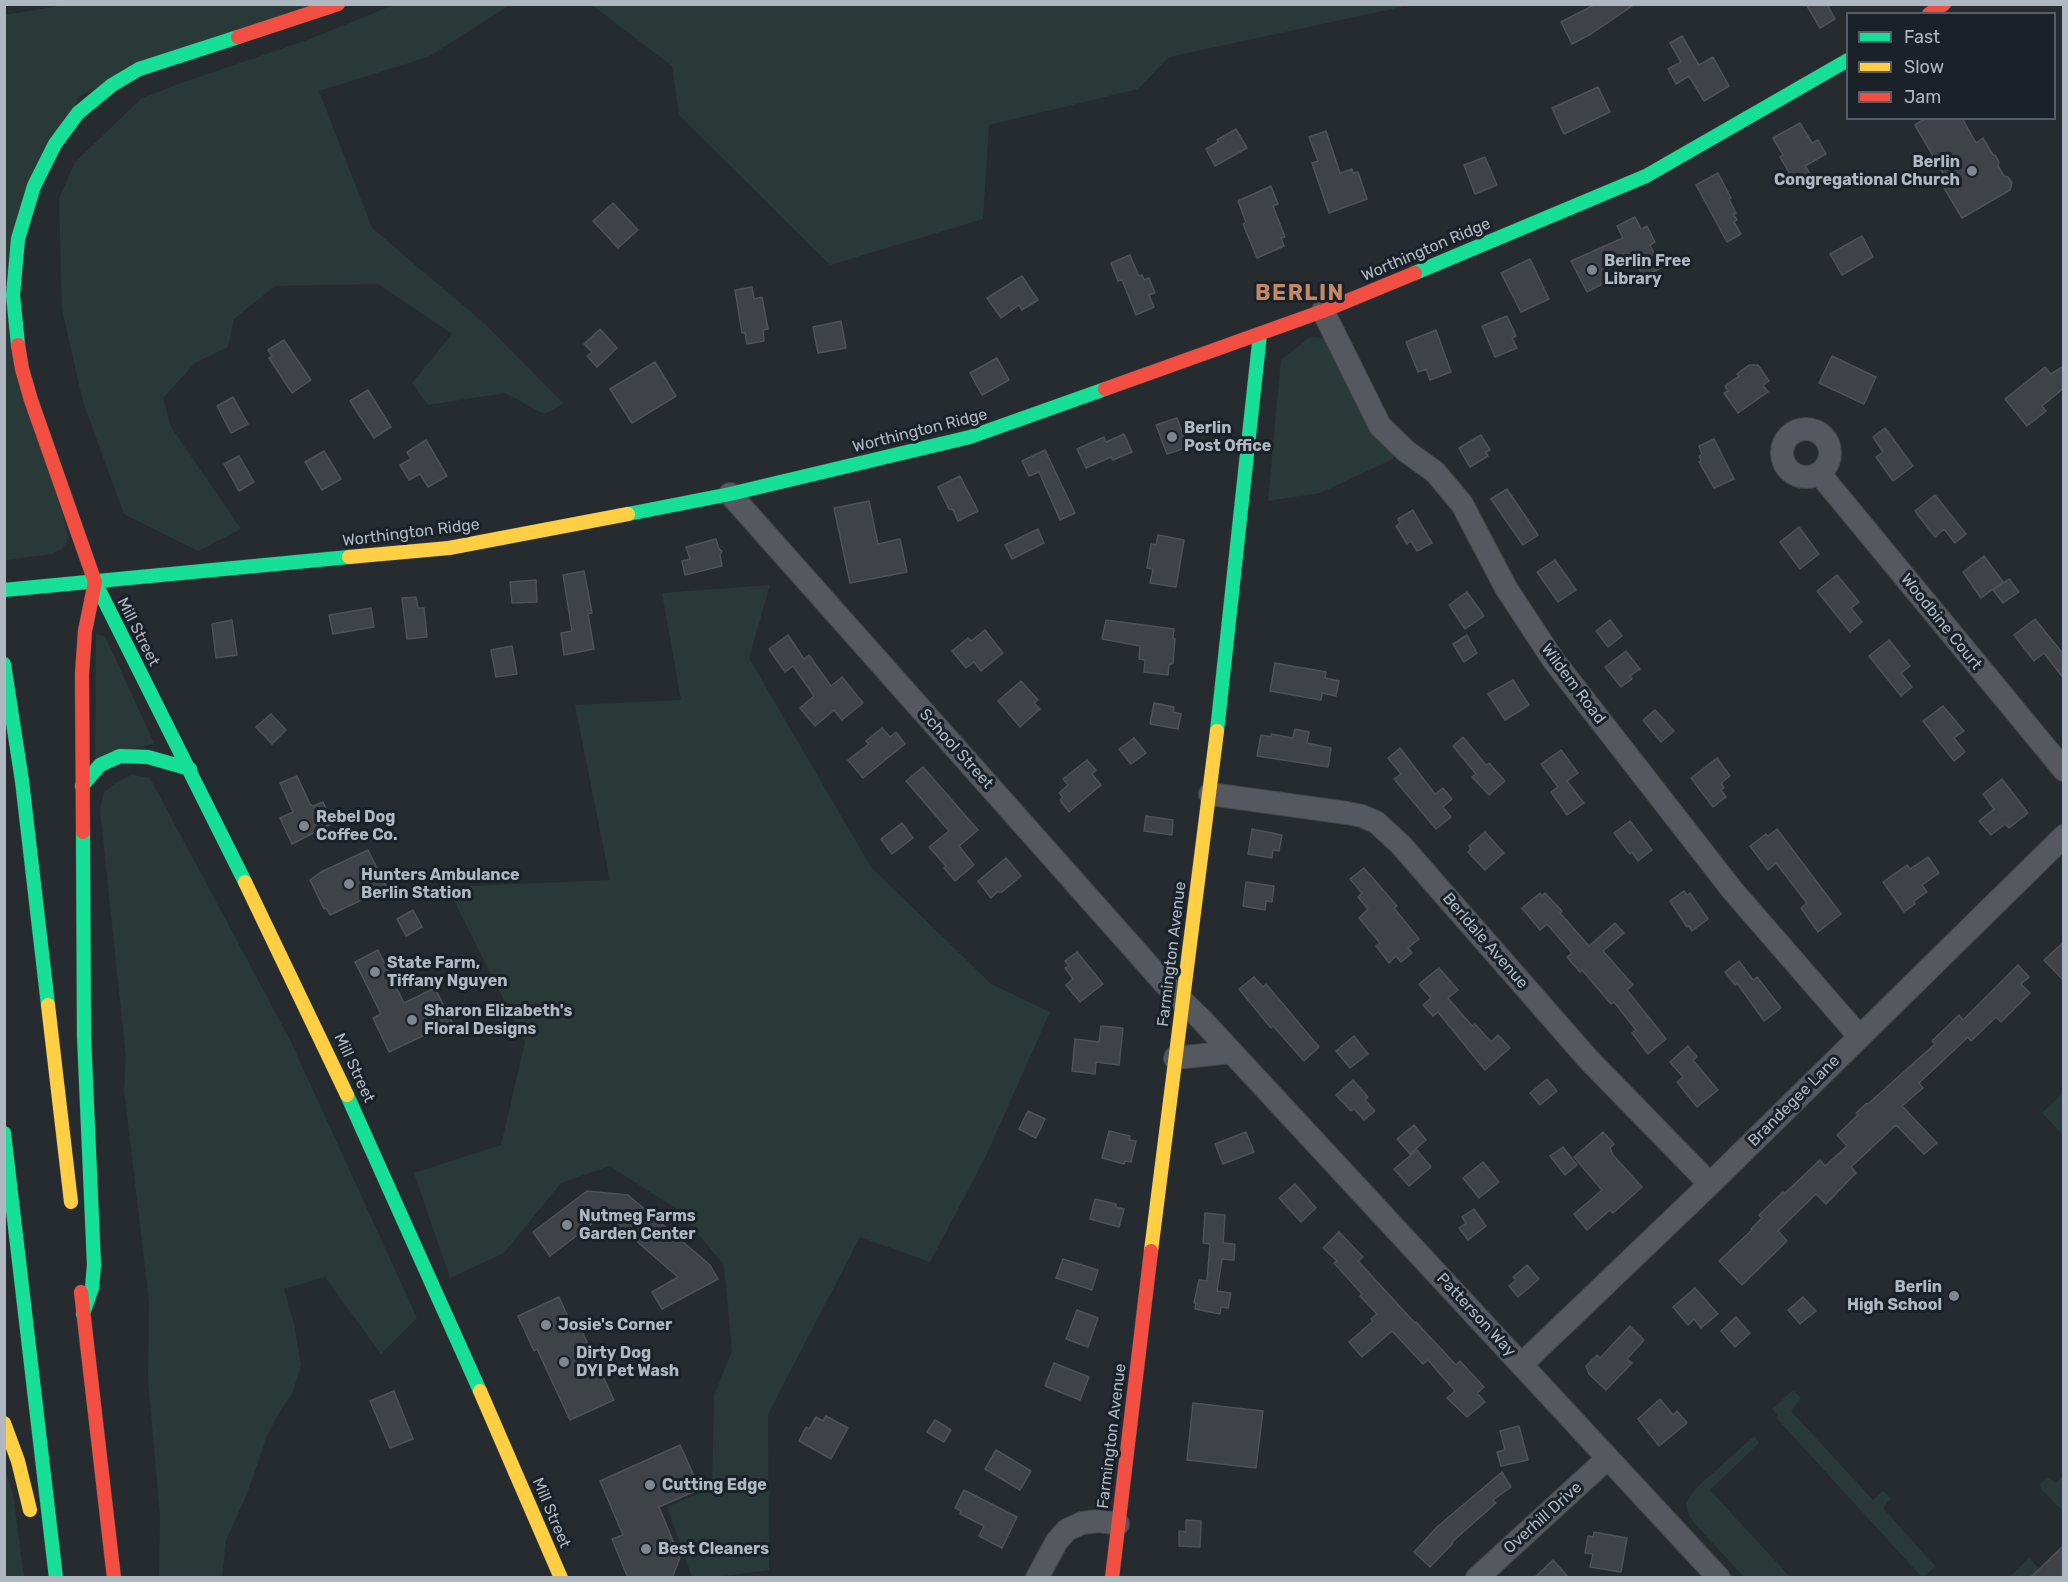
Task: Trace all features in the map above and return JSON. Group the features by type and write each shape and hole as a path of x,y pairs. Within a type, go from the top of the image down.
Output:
{"main road":[{"name":"Mill Street","path":"338,4 156,63 125,76 100,94 71,122 49,156 34,186 21,224 15,256 14,295 18,346 28,391 95,582 317,1028 387,1178 561,1578"},
{"name":"Worthington Ridge","path":"4,590 449,549 730,494 970,437 1323,311 1646,176 1846,61"},
{"name":"Farmington Avenue","path":"1112,1578 1175,1058 1210,794 1260,334"},
{"path":"84,1314 92,1288 94,1265 84,1036 82,656 95,582"},
{"path":"4,664 22,781 73,1219"},
{"path":"82,786 100,765 120,756 148,757 190,769"},
{"path":"4,1133 55,1577"},
{"path":"79,1278 114,1578"},
{"path":"4,1423 18,1461 35,1530 55,1577"}],"street":[{"name":"Wildem Road","path":"1323,311 1380,426 1406,451 1435,472 1462,504 1506,588 1554,661 1733,891 1859,1036"},
{"name":"Woodbine Court","path":"1819,474 2064,770"},
{"name":"School Street","path":"730,494 1184,1002"},
{"name":"Berldale Avenue","path":"1210,794 1347,813 1376,822 1401,845 1588,1060 1710,1184"},
{"name":"Brandegee Lane","path":"1522,1364 1710,1184 2064,836"},
{"name":"Patterson Way","path":"1184,1002 1719,1578"},
{"path":"1175,1058 1232,1052"},
{"name":"Overhill Drive","path":"1477,1578 1608,1458"},
{"path":"1037,1578 1057,1541 1067,1530 1082,1523 1099,1521 1118,1524"}],"shaded area":[{"path":"396,4 510,5 428,57 319,91 372,228 486,325 564,404 544,414 505,393 428,405 412,383 452,334 378,284 275,286 234,319 228,347 195,363 163,398 171,427 241,529 198,551 124,514 83,402 62,309 59,199 75,162 142,98 307,40"},
{"path":"65,5 312,5 79,96 7,283 69,539 62,549 52,554 6,560 4,15"},
{"path":"592,5 1404,5 1169,57 1138,89 989,125 983,219 830,265 679,115 672,66"},
{"path":"1310,337 1331,339 1396,448 1393,459 1320,493 1268,501 1281,360"},
{"path":"770,585 749,658 871,867 991,984 1050,1012 986,1156 930,1262 860,1237 768,1414 769,1570 716,1577 692,1577 667,1507 712,1488 714,1396 732,1351 724,1265 678,1210 610,1166 561,1183 504,1253 450,1278 414,1173 501,1145 525,1042 447,887 610,880 575,705 681,700 662,593"},
{"path":"96,634 105,636 154,743 95,760"},
{"path":"132,775 150,778 291,1042 417,1318 381,1354 325,1277 284,1289 294,1324 301,1365 292,1394 267,1436 247,1494 226,1540 222,1577 159,1577 160,1516 148,1380 149,1301 124,1090 126,1058 100,810 104,792 117,782"},
{"path":"2063,1093 2064,1132 2062,1134 2042,1113"},
{"path":"1794,1391 1801,1398 1791,1411 1873,1500 1883,1491 1891,1498 1883,1508 1935,1566 1926,1575 1921,1576 1918,1573 1777,1418 1778,1415 1772,1409"},
{"path":"1754,1436 1758,1444 1710,1490 1790,1577 1744,1577 1696,1525 1687,1509 1686,1503 1695,1489"},
{"path":"4,1466 13,1494 24,1577 5,1577"},
{"path":"2063,1476 2064,1509 2062,1510 2041,1489 2040,1484 2047,1477 2056,1483"},
{"path":"2029,1558 2039,1568 2035,1573 2039,1577 2008,1578"}],"building":[{"path":"1596,4 1635,4 1572,44 1561,22"},
{"path":"1806,4 1827,4 1835,19 1820,28"},
{"path":"1682,36 1699,65 1713,57 1729,86 1704,101 1689,76 1676,84 1668,69 1681,62 1670,43"},
{"path":"1598,87 1610,112 1564,134 1552,108"},
{"name":"Berlin Congregational Church","path":"1923,120 1963,120 1976,143 1983,138 1995,155 2004,176 2008,177 2012,183 2010,190 1962,218 1940,181 1946,178 1915,125"},
{"path":"1800,123 1812,143 1818,140 1826,154 1805,166 1810,174 1795,183 1780,157 1783,155 1773,138"},
{"path":"1236,129 1247,148 1215,166 1206,149"},
{"path":"1326,131 1340,173 1352,169 1353,173 1358,172 1367,199 1329,213 1312,163 1318,161 1309,137"},
{"path":"1485,157 1497,185 1475,194 1464,165"},
{"path":"1718,173 1731,198 1729,199 1736,213 1733,214 1737,220 1734,222 1741,234 1727,242 1696,185"},
{"path":"1271,186 1278,204 1273,206 1285,237 1281,238 1284,246 1257,258 1243,224 1246,222 1238,201"},
{"path":"613,203 638,230 618,248 593,221"},
{"path":"1635,217 1641,229 1647,226 1655,242 1650,245 1661,268 1643,277 1633,257 1607,270 1612,279 1587,292 1571,261 1623,238 1617,226"},
{"path":"1862,236 1873,257 1842,275 1830,254"},
{"path":"1130,255 1139,276 1142,275 1144,280 1149,278 1155,293 1149,295 1154,307 1136,315 1122,280 1118,281 1111,263"},
{"path":"1530,259 1549,299 1521,312 1501,273"},
{"path":"1022,276 1038,300 1022,310 1019,305 1001,318 987,298"},
{"path":"752,287 754,299 762,297 768,329 763,330 764,341 747,344 745,333 742,333 735,290"},
{"path":"1507,316 1516,336 1512,338 1517,348 1495,357 1482,326"},
{"path":"841,321 846,348 818,353 813,327"},
{"path":"600,329 617,348 597,367 587,356 592,352 584,344"},
{"path":"1436,330 1451,372 1430,380 1426,369 1418,372 1406,342"},
{"path":"284,340 311,380 292,393 269,358 272,356 268,350"},
{"path":"1832,356 1876,377 1864,404 1819,383"},
{"path":"997,358 1009,380 982,395 970,373"},
{"path":"655,362 676,396 632,423 610,389"},
{"path":"1749,365 1758,365 1769,381 1763,385 1768,392 1738,413 1724,393 1728,391 1725,386"},
{"path":"2064,366 2064,388 2042,406 2046,411 2027,426 2005,399 2045,367 2051,374"},
{"path":"368,390 391,427 374,438 350,401"},
{"path":"233,397 248,424 231,433 217,406"},
{"name":"Berlin Post Office","path":"1177,418 1188,447 1167,454 1156,425"},
{"path":"1885,428 1913,466 1893,481 1876,457 1883,452 1873,437"},
{"path":"1124,434 1132,452 1113,460 1111,457 1086,468 1077,449 1104,437 1106,442"},
{"path":"1481,435 1490,450 1486,452 1488,456 1470,467 1459,448"},
{"path":"1714,439 1734,479 1714,488 1699,462 1701,461 1699,456 1702,454 1699,446"},
{"path":"426,440 447,476 428,487 420,474 409,480 400,465 411,459 407,452"},
{"path":"1045,450 1075,513 1060,520 1039,472 1029,476 1022,461"},
{"path":"324,451 341,479 322,490 305,462"},
{"path":"239,456 254,482 239,491 224,464"},
{"path":"960,476 978,511 958,521 938,487"},
{"path":"1507,489 1538,535 1523,545 1491,499"},
{"path":"1935,495 1966,534 1955,543 1944,529 1935,537 1915,511"},
{"path":"869,501 878,544 900,539 907,572 850,583 834,508"},
{"path":"1413,510 1432,543 1417,551 1411,541 1407,544 1396,526 1400,523 1398,519"},
{"path":"1799,527 1819,554 1800,569 1780,542"},
{"path":"1038,529 1044,543 1012,559 1005,545"},
{"path":"1158,535 1184,540 1176,587 1150,583 1153,569 1147,568 1151,544 1156,545"},
{"path":"716,539 722,551 720,555 722,566 685,575 682,561 690,559 686,547"},
{"path":"1984,556 2003,582 1981,598 1963,572"},
{"path":"1555,560 1576,590 1558,602 1537,572"},
{"path":"584,571 592,613 588,614 594,649 564,655 561,633 572,631 563,575"},
{"path":"1837,575 1859,602 1851,608 1862,622 1850,632 1817,591"},
{"path":"2009,579 2019,592 2003,603 1993,590"},
{"path":"536,580 537,602 512,603 510,582"},
{"path":"1467,592 1484,616 1465,629 1449,605"},
{"path":"416,597 418,608 424,608 427,637 407,639 402,598"},
{"path":"371,608 374,627 333,634 329,615"},
{"path":"2035,619 2064,655 2064,679 2044,653 2034,661 2014,635"},
{"path":"232,620 237,655 216,658 212,624"},
{"path":"1106,620 1174,629 1173,663 1169,665 1168,675 1144,672 1145,660 1139,659 1140,646 1102,639"},
{"path":"1610,620 1622,636 1608,647 1596,631"},
{"path":"985,630 1003,653 981,671 974,662 966,668 952,651 968,638 971,641"},
{"path":"788,635 804,659 809,655 831,686 842,677 863,703 842,720 834,710 815,726 800,708 814,696 793,666 785,672 769,649"},
{"path":"1467,635 1477,653 1464,662 1453,644"},
{"path":"1889,640 1910,666 1901,673 1912,687 1901,696 1869,656"},
{"path":"512,646 517,674 496,677 491,650"},
{"path":"1626,651 1640,669 1621,687 1605,667"},
{"path":"1275,663 1326,672 1325,678 1339,681 1336,696 1322,693 1321,700 1270,691"},
{"path":"1513,680 1529,705 1505,720 1488,694"},
{"path":"1021,681 1038,700 1034,703 1040,709 1020,727 998,701"},
{"path":"1154,703 1174,707 1173,712 1181,714 1178,729 1150,724"},
{"path":"1943,706 1964,731 1954,738 1965,752 1954,761 1923,721"},
{"path":"1655,710 1674,731 1661,742 1643,720"},
{"path":"271,714 286,730 272,744 256,727"},
{"path":"882,728 890,737 896,732 905,744 863,778 848,760 869,744 866,741"},
{"path":"1295,729 1309,732 1307,743 1331,748 1328,767 1257,756 1261,735 1271,737 1271,734 1293,738"},
{"path":"1463,737 1486,765 1489,763 1505,781 1489,795 1472,777 1476,774 1453,746"},
{"path":"1134,738 1146,753 1131,764 1119,749"},
{"path":"1400,748 1435,794 1443,788 1452,799 1443,807 1451,817 1436,829 1394,779 1401,774 1388,758"},
{"path":"1561,750 1578,773 1567,781 1584,803 1567,815 1551,792 1558,787 1541,764"},
{"path":"1717,758 1730,776 1721,783 1724,788 1721,790 1726,797 1713,807 1691,778"},
{"path":"1087,760 1096,770 1092,774 1101,785 1069,812 1060,800 1063,797 1059,793 1068,785 1063,779"},
{"path":"923,767 978,830 959,846 974,865 955,881 944,868 946,866 929,847 949,831 906,781"},
{"name":"Rebel Dog Coffee Co.","path":"297,776 310,804 313,806 323,802 333,823 292,844 280,818 293,812 280,783"},
{"path":"2002,779 2028,813 2009,828 2005,824 1991,835 1979,821 1994,809 1983,794"},
{"path":"1146,816 1173,820 1172,835 1144,831"},
{"path":"1630,821 1652,850 1638,861 1614,833"},
{"path":"902,823 913,838 892,854 881,839"},
{"path":"1252,829 1282,835 1279,851 1273,850 1272,858 1248,854"},
{"path":"1777,829 1841,914 1818,932 1801,908 1807,903 1776,863 1768,870 1750,846"},
{"path":"1485,832 1504,853 1485,870 1468,852 1471,849 1469,846"},
{"name":"Hunters Ambulance Berlin Station","path":"368,850 387,888 330,915 326,908 324,909 310,880 321,872"},
{"path":"1928,857 1939,873 1922,885 1927,892 1904,912 1883,882 1907,865 1910,869"},
{"path":"1006,858 1021,876 991,898 978,881"},
{"path":"1364,868 1397,906 1394,908 1419,939 1408,948 1412,953 1401,962 1396,956 1389,963 1376,946 1380,943 1359,918 1368,909 1358,897 1362,893 1350,879"},
{"path":"1246,882 1274,886 1272,902 1266,901 1265,910 1243,906"},
{"path":"1684,891 1687,895 1690,893 1708,919 1692,931 1670,901"},
{"path":"1540,893 1542,896 1545,893 1562,911 1560,913 1589,946 1615,923 1624,933 1603,951 1633,985 1627,990 1666,1039 1648,1054 1632,1033 1636,1030 1614,1002 1611,1004 1582,970 1580,972 1567,957 1572,953 1547,924 1540,930 1522,908"},
{"path":"413,910 422,927 406,936 397,919"},
{"path":"2064,942 2064,981 2044,960"},
{"name":"Sharon Elizabeth's Floral Designs","path":"378,950 404,1003 435,988 452,1022 389,1052 373,1018 381,1014 355,962"},
{"path":"1077,952 1103,984 1080,1002 1066,985 1073,979 1065,968 1069,966 1065,961"},
{"path":"1739,961 1753,980 1757,977 1781,1008 1764,1021 1737,983 1735,985 1725,972"},
{"path":"2018,965 2029,977 2021,984 2030,993 2001,1022 1996,1017 1971,1041 1968,1037 1919,1083 1923,1088 1902,1106 1937,1143 1924,1154 1896,1125 1851,1167 1856,1173 1826,1204 1816,1194 1778,1231 1787,1241 1742,1285 1719,1261 1752,1230 1762,1218 1759,1215 1783,1192 1784,1194 1820,1160 1825,1166 1847,1146 1837,1135 1858,1115 1856,1113 1935,1044 1932,1041 1959,1015 1963,1020"},
{"path":"1439,968 1458,990 1448,998 1472,1026 1475,1024 1491,1042 1498,1035 1510,1048 1485,1070 1438,1012 1433,1016 1423,1005 1431,998 1419,984"},
{"path":"1254,977 1263,987 1266,984 1319,1047 1304,1061 1273,1026 1271,1028 1239,989"},
{"path":"1101,1026 1123,1028 1119,1065 1096,1062 1095,1074 1072,1071 1075,1039 1099,1042"},
{"path":"1354,1036 1368,1054 1350,1068 1336,1051"},
{"path":"1688,1046 1697,1057 1693,1060 1718,1090 1697,1107 1677,1082 1683,1077 1670,1062"},
{"path":"1547,1079 1557,1091 1540,1105 1530,1093"},
{"path":"1353,1080 1368,1097 1365,1100 1375,1111 1364,1120 1354,1109 1351,1111 1336,1095"},
{"path":"1028,1111 1045,1119 1036,1138 1019,1129"},
{"path":"1414,1125 1426,1140 1410,1154 1397,1139"},
{"path":"1109,1131 1130,1136 1129,1140 1136,1141 1131,1162 1125,1161 1124,1164 1102,1158"},
{"path":"1246,1132 1254,1152 1223,1164 1215,1144"},
{"path":"1603,1132 1614,1144 1610,1148 1613,1155 1642,1187 1613,1213 1610,1210 1587,1230 1574,1214 1602,1190 1574,1157"},
{"path":"1563,1147 1577,1165 1565,1175 1550,1156"},
{"path":"1417,1150 1431,1167 1409,1186 1394,1169"},
{"path":"1483,1162 1499,1182 1479,1198 1463,1178"},
{"path":"1295,1184 1316,1208 1301,1222 1279,1198"},
{"name":"Nutmeg Farms Garden Center","path":"587,1191 628,1195 710,1265 718,1279 662,1309 652,1292 678,1277 605,1214 550,1256 533,1232"},
{"path":"1095,1199 1116,1204 1116,1207 1124,1209 1119,1227 1090,1219"},
{"path":"1474,1209 1486,1226 1468,1240 1459,1228 1466,1223 1462,1217"},
{"path":"1205,1213 1225,1215 1223,1243 1235,1244 1234,1260 1222,1259 1217,1291 1231,1293 1228,1308 1221,1307 1220,1314 1195,1309 1196,1303 1194,1303 1199,1280 1207,1281 1210,1244 1203,1243"},
{"path":"1339,1232 1363,1257 1358,1261 1415,1323 1456,1365 1460,1361 1484,1387 1477,1393 1485,1402 1467,1417 1447,1398 1455,1391 1428,1360 1423,1364 1392,1331 1362,1357 1349,1342 1373,1321 1371,1319 1377,1314 1334,1263 1337,1261 1323,1248"},
{"path":"1063,1259 1098,1270 1092,1290 1056,1278"},
{"path":"1527,1265 1539,1279 1518,1297 1509,1286 1516,1280 1513,1277"},
{"path":"1695,1288 1718,1314 1701,1328 1694,1319 1688,1325 1673,1307"},
{"path":"559,1297 574,1330 580,1327 614,1400 570,1420 537,1349 534,1351 518,1316"},
{"path":"1803,1297 1816,1311 1800,1324 1788,1310"},
{"path":"1077,1310 1098,1318 1088,1347 1066,1339"},
{"path":"1736,1317 1750,1333 1735,1347 1721,1331"},
{"path":"1630,1326 1644,1340 1627,1359 1632,1363 1606,1390 1589,1374 1586,1366 1597,1355 1600,1358"},
{"path":"1054,1363 1089,1377 1080,1400 1045,1386"},
{"path":"394,1391 413,1439 390,1448 370,1401"},
{"path":"1660,1399 1673,1415 1677,1411 1687,1423 1659,1446 1638,1419"},
{"path":"1193,1403 1263,1411 1256,1468 1187,1460"},
{"path":"826,1416 848,1428 831,1459 799,1441 806,1427 809,1429 816,1417 823,1421"},
{"path":"935,1420 951,1430 944,1442 927,1432"},
{"path":"1519,1426 1528,1460 1501,1466 1497,1452 1505,1450 1500,1431"},
{"path":"680,1445 700,1489 659,1507 680,1558 672,1578 628,1578 612,1539 623,1535 600,1481"},
{"path":"996,1450 1031,1471 1020,1490 985,1469"},
{"path":"1502,1472 1511,1487 1493,1500 1496,1503 1452,1542 1430,1567 1414,1552 1437,1527"},
{"path":"964,1490 1017,1517 1002,1548 979,1536 984,1526 960,1514 961,1511 955,1508"},
{"path":"1186,1520 1201,1521 1200,1547 1179,1546 1179,1531 1186,1532"},
{"path":"1594,1532 1627,1538 1621,1572 1590,1567 1593,1554 1585,1553 1588,1536 1593,1537"},
{"path":"2064,1545 2064,1578 2030,1578"},
{"path":"1553,1560 1569,1578 1534,1578"}],"traffic: fast":[{"path":"18,345 13,295 18,239 34,186 55,144 78,113 112,85 139,69 238,37"},
{"path":"1415,273 1646,176 1846,61"},
{"path":"1217,731 1260,334"},
{"path":"628,514 730,494 970,437 1105,389"},
{"path":"4,590 349,557"},
{"path":"95,582 245,882"},
{"path":"4,664 22,781 48,1005"},
{"path":"82,786 100,765 120,756 148,757 190,769"},
{"path":"83,832 84,1036 94,1265 92,1288 83,1314"},
{"path":"347,1095 480,1391"},
{"path":"4,1133 56,1578"}],"traffic: slow":[{"path":"349,557 449,548 628,514"},
{"path":"1151,1251 1217,731"},
{"path":"245,882 347,1095"},
{"path":"48,1005 71,1202"},
{"path":"480,1391 561,1578"},
{"path":"4,1423 18,1461 30,1510"}],"traffic: jam":[{"path":"238,37 338,4"},
{"path":"1932,12 1944,4"},
{"path":"1105,389 1323,311 1415,273"},
{"path":"18,345 31,400 95,582 85,631 82,674 83,832"},
{"path":"1112,1578 1151,1251"},
{"path":"81,1292 114,1578"}],"place":[{"name":"Berlin Congregational Church","path":"1972,171"},
{"name":"Berlin Free Library","path":"1592,270"},
{"name":"Berlin Post Office","path":"1172,437"},
{"name":"Rebel Dog Coffee Co.","path":"304,826"},
{"name":"Hunters Ambulance Berlin Station","path":"349,884"},
{"name":"State Farm, Tiffany Nguyen","path":"375,972"},
{"name":"Sharon Elizabeth's Floral Designs","path":"412,1020"},
{"name":"Nutmeg Farms Garden Center","path":"567,1225"},
{"name":"Berlin High School","path":"1954,1296"},
{"name":"Josie's Corner","path":"546,1325"},
{"name":"Dirty Dog DYI Pet Wash","path":"564,1362"},
{"name":"Cutting Edge","path":"650,1485"},
{"name":"Best Cleaners","path":"646,1549"}],"district":[{"name":"BERLIN","path":"1300,294"}]}
